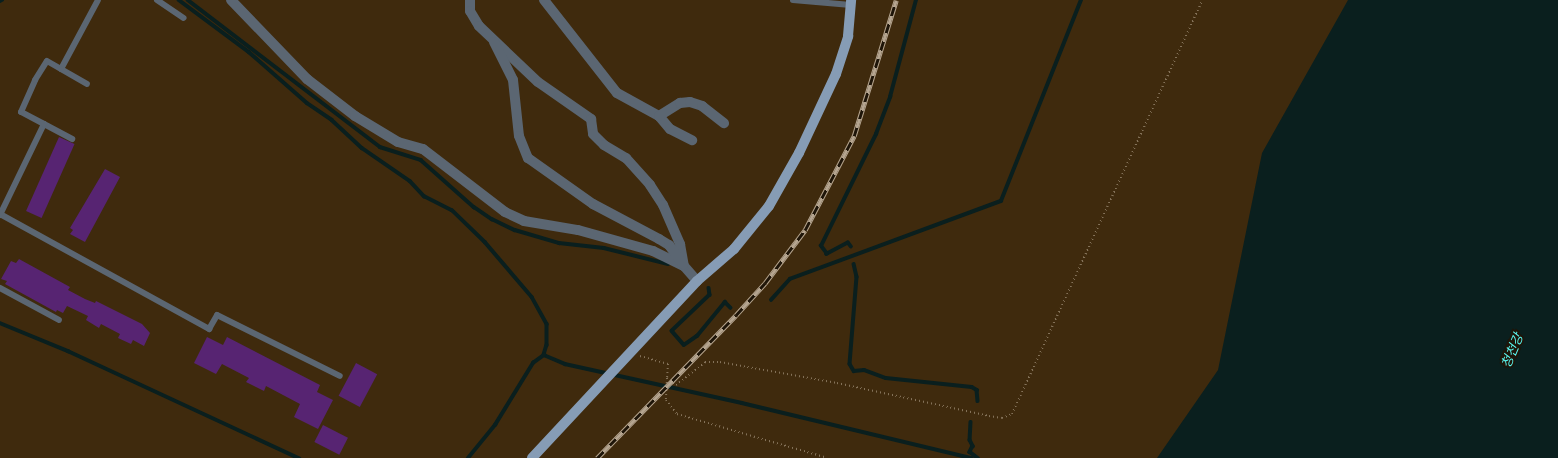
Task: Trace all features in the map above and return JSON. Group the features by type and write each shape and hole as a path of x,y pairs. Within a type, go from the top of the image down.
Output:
{"main road":[{"path":"532,458 697,281 750,233 784,181 836,74 848,36 851,2"}],"street":[{"path":"231,0 307,79 355,116 398,142 423,149 505,212 524,221 612,239 653,251 684,266"},
{"path":"470,0 470,11 480,26 538,82 591,119 593,134 635,167 663,205 680,244 684,266"},
{"path":"544,0 617,93 658,116 670,130 692,140"},
{"path":"492,38 512,80 519,136 528,158 593,204 669,245 697,281"},
{"path":"658,116 680,103 690,102 702,106 724,124"}],"lane":[{"path":"61,69 98,0"},
{"path":"157,0 184,18"},
{"path":"793,0 851,2"},
{"path":"72,139 21,112 35,80 47,61 87,84"},
{"path":"44,124 0,214 209,329 217,315 340,376"},
{"path":"0,288 59,320"}],"path":[{"path":"667,378 676,385 705,362 720,362 837,383 988,416 1002,418 1012,414 1202,0"},
{"path":"630,353 668,364 666,400 677,414 827,458"}],"water":[{"name":"청천강","path":"1348,0 1558,0 1558,458 1157,458 1218,370 1262,153"}],"building":[{"path":"59,137 75,144 42,218 26,211"},
{"path":"105,169 120,177 85,242 70,234 73,230 70,228"},
{"path":"19,259 70,287 68,290 85,299 95,303 96,301 142,324 150,333 144,346 133,340 131,344 118,338 120,334 101,324 99,328 86,320 88,316 67,306 63,313 57,310 56,312 5,284 7,281 1,279 11,261 16,263"},
{"path":"207,337 223,345 227,337 320,385 317,392 333,400 318,429 294,417 300,404 266,386 264,391 246,382 249,378 222,364 216,374 194,363"},
{"path":"356,363 377,374 360,407 339,396"},
{"path":"323,425 348,438 339,455 314,442"}],"waterway":[{"path":"179,0 249,52 307,103 332,120 362,148 410,181 424,196 452,210 485,242 532,297 547,324 547,345 544,355 565,364 742,403 971,458"},
{"path":"188,0 380,147 421,160 474,207 492,219 515,230 559,243 604,248 668,264"},
{"path":"851,247 848,243 827,254 821,246 876,134 890,97 916,0"},
{"path":"771,300 790,279 1001,201 1081,0"},
{"path":"854,264 857,277 850,364 854,371 864,370 886,378 972,387 977,390 978,401"},
{"path":"709,288 710,295 672,331 684,345 697,336 725,302 731,308"},
{"path":"0,323 68,351 299,458"},
{"path":"468,458 495,425 533,363 544,355"},
{"path":"971,422 970,440 973,446 970,452 978,458"}],"railway":[{"path":"597,458 736,315 765,283 805,230 854,136 896,0"}]}
